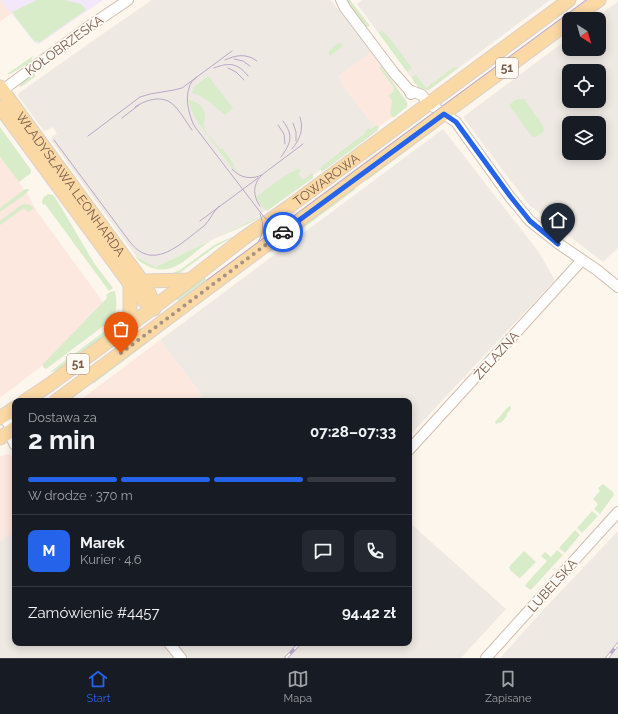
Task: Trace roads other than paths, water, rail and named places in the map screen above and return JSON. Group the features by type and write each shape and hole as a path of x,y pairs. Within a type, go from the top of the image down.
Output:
{"main road":[{"name":"TOWAROWA","path":"30,398 153,308 244,238 569,0"},
{"path":"583,12 599,0"},
{"name":"TOWAROWA","path":"60,398 562,27"},
{"name":"WŁADYSŁAWA LEONHARDA","path":"1,89 136,283"},
{"name":"WŁADYSŁAWA LEONHARDA","path":"0,107 136,283 150,295 153,308 163,321"},
{"path":"130,325 136,283 190,280"},
{"path":"2,417 12,410"},
{"path":"0,438 12,430"}],"street":[{"name":"KOŁOBRZESKA","path":"1,89 128,0"},
{"path":"341,0 345,8 394,73 409,90 422,95 428,103 456,122 530,221 558,244 597,270 618,287"},
{"name":"ŻELAZNA","path":"412,447 582,260"},
{"path":"2,417 12,427"},
{"path":"0,442 12,444"},
{"name":"LUBELSKA","path":"486,658 618,512"},
{"path":"173,646 181,658"}],"tram line":[{"path":"207,280 586,0"},
{"path":"88,136 140,97 182,88 232,51"},
{"path":"225,60 233,57 245,56 253,58 257,61"},
{"path":"234,59 243,61 250,66"},
{"path":"214,68 229,64 241,68 248,76"},
{"path":"228,68 236,72 244,80"},
{"path":"197,77 190,85 187,97 189,113 195,127 264,217 269,221 287,221"},
{"path":"135,107 155,99 168,101 178,110 192,130"},
{"path":"122,118 139,105"},
{"path":"292,149 300,134 302,126 300,117"},
{"path":"281,157 287,148 290,139 289,131 283,121"},
{"path":"293,123 296,132 296,141"},
{"path":"278,125 284,134 285,144"},
{"path":"54,140 130,242 139,251 149,255 158,255 168,252 204,226 219,206"},
{"path":"260,206 257,202 255,193 257,181 263,174 303,144"},
{"path":"232,169 242,176 250,178 262,175"},
{"path":"200,221 258,178"},
{"path":"258,242 263,228 260,214"}],"railway":[{"path":"607,658 618,644"},
{"path":"286,658 297,646"}]}
